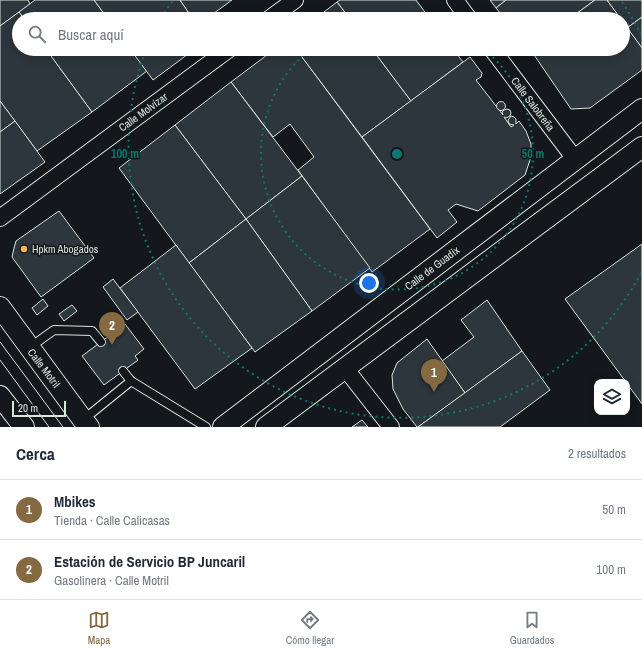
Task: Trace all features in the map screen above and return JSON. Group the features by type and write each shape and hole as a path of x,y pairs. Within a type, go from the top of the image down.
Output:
{"street":[{"path":"279,12 295,0"},
{"path":"454,0 463,12"},
{"name":"Calle Molvízar","path":"0,218 220,56"},
{"name":"Calle Salobreña","path":"497,56 575,159"},
{"name":"Calle de Guadix","path":"223,427 642,109"},
{"path":"266,427 642,147"},
{"name":"Calle Motril","path":"0,308 86,424"},
{"path":"345,368 391,427"},
{"path":"0,396 24,427"}],"lane":[{"path":"29,348 54,330 92,331 101,342"},
{"path":"123,371 131,381 206,427"},
{"path":"86,424 131,381"}],"building":[{"path":"0,0 28,0 30,4 19,12 12,12 12,17 0,26"},
{"path":"35,0 94,0 103,12 19,12"},
{"path":"94,0 180,0 188,12 103,12"},
{"path":"180,0 232,0 216,12 188,12"},
{"path":"340,0 416,0 425,12 345,12 337,2"},
{"path":"490,0 506,0 496,8"},
{"path":"506,0 595,0 579,12 499,12 496,8"},
{"path":"595,0 607,0 616,12 579,12"},
{"path":"607,0 642,0 642,17 630,26 630,12 616,12"},
{"path":"337,2 345,12 324,12"},
{"path":"12,17 12,56 51,56 92,112 37,151 0,101 0,26"},
{"path":"642,17 642,48 630,32 630,26"},
{"path":"630,32 642,48 642,70 590,108 571,109 535,56 630,56"},
{"path":"51,56 135,56 147,71 92,112"},
{"path":"135,56 186,56 153,80"},
{"path":"266,56 301,56 430,229 372,272 298,170 314,157 290,124 273,137 231,82"},
{"path":"301,56 377,56 411,101 362,137"},
{"path":"377,56 458,56 463,62 411,101"},
{"path":"470,57 482,73 481,77 476,80 503,115 502,112 504,110 510,110 510,116 506,118 504,117 511,127 514,125 509,124 508,120 511,116 516,119 516,124 519,121 526,131 531,144 531,157 525,175 478,211 456,204 448,210 457,222 437,238 362,137"},
{"path":"231,82 302,176 246,219 175,125"},
{"path":"0,101 15,121 0,132"},
{"path":"499,102 503,102 505,106 503,110 499,110 497,108 497,104"},
{"path":"15,121 45,162 0,194 0,132"},
{"path":"175,125 246,219 189,263 119,168"},
{"path":"302,176 370,268 312,311 246,219"},
{"path":"59,211 94,258 41,297 12,257 16,241"},
{"path":"246,219 312,311 255,352 189,263"},
{"path":"642,244 642,404 630,388 630,379 624,379 565,299"},
{"path":"176,245 252,348 195,389 120,288"},
{"path":"113,279 138,312 127,320 103,287"},
{"path":"43,299 48,306 37,315 32,308"},
{"path":"487,300 522,351 465,393 442,361 474,337 461,320"},
{"path":"72,305 77,311 64,321 59,314"},
{"path":"125,324 144,349 135,356 138,360 104,385 82,356"},
{"path":"427,339 465,393 417,427 403,409 393,389 392,375 397,363"},
{"path":"522,351 550,390 500,427 418,427"},
{"path":"362,420 368,427 352,427"}],"tram line":[{"path":"0,342 63,427"},
{"path":"0,360 49,427"}],"place":[{"name":"Hpkm Abogados","path":"24,249"},
{"name":"Estación de Servicio BP Juncaril","path":"112,345"},
{"name":"Mbikes","path":"434,392"}]}
